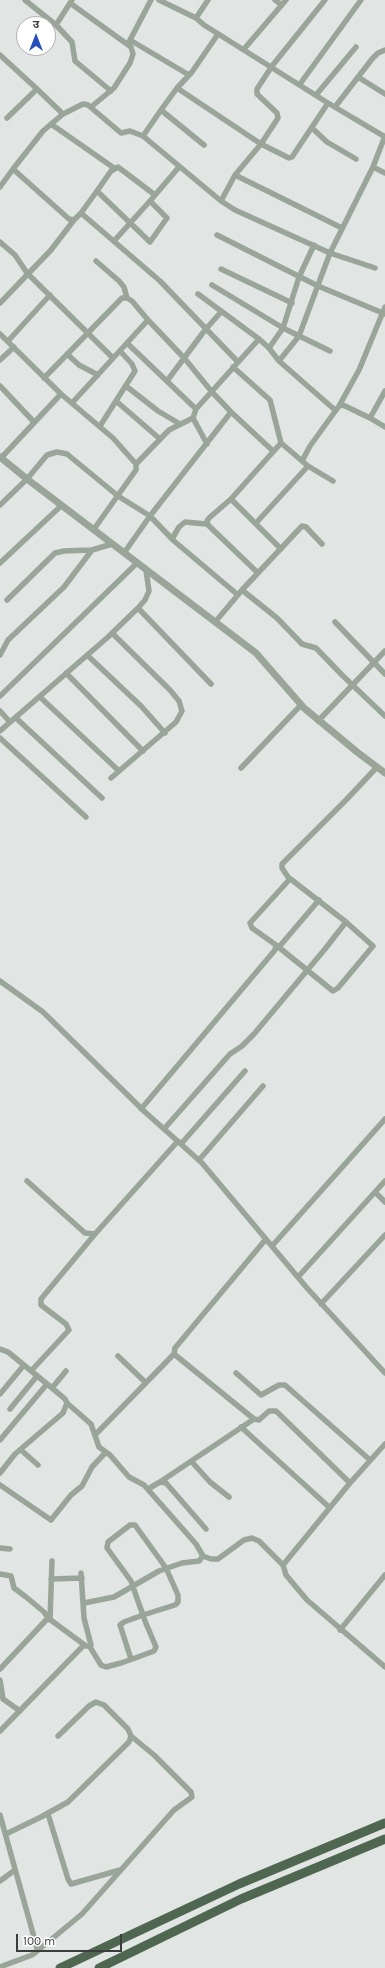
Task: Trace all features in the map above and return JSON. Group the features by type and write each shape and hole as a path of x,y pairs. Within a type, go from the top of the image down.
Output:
{"highway":[{"path":"60,1968 239,1884 385,1823"},
{"path":"99,1968 241,1899 385,1839"}],"street":[{"path":"25,0 45,16"},
{"path":"91,107 111,91 130,63 133,54 129,42 152,0"},
{"path":"159,0 167,1 196,18 218,34 272,66 328,103 385,136 373,167 330,253 299,336 279,361"},
{"path":"196,18 208,0"},
{"path":"244,49 284,2 275,0"},
{"path":"221,201 235,175 261,144 278,116 257,94 257,90 272,66 325,0"},
{"path":"300,84 361,0"},
{"path":"111,91 75,61 72,42 56,25 71,2 129,42 189,75"},
{"path":"143,136 218,34"},
{"path":"316,95 356,47"},
{"path":"335,107 372,59 378,53 385,50"},
{"path":"0,55 63,114"},
{"path":"358,77 385,94"},
{"path":"177,88 261,144 283,156 292,157 328,103"},
{"path":"7,118 37,89"},
{"path":"0,187 12,169 43,131 63,114 83,104 91,107 121,133 130,131 143,136 179,167 234,210 330,253 375,268"},
{"path":"161,110 204,145"},
{"path":"51,124 114,168 118,167 130,175 155,195"},
{"path":"312,128 327,142 356,159"},
{"path":"114,241 179,167"},
{"path":"373,167 385,173"},
{"path":"0,303 27,273 51,250 81,213 114,168"},
{"path":"12,169 69,219 74,220"},
{"path":"235,175 342,228"},
{"path":"97,191 150,242 167,218 150,201"},
{"path":"81,213 160,281 236,365 270,400 281,443 308,466 334,481"},
{"path":"217,234 267,258 299,277 318,286 384,311 359,370 337,408 310,446 302,461"},
{"path":"0,242 15,255 27,273 113,358"},
{"path":"269,348 283,328 299,277 314,245"},
{"path":"96,262 119,281 124,287 127,298"},
{"path":"221,269 292,303"},
{"path":"212,285 283,328 330,351"},
{"path":"198,294 259,339 269,348 279,361 337,408"},
{"path":"8,341 50,295"},
{"path":"44,378 122,298 127,298 132,301 185,359 212,392 273,451"},
{"path":"167,381 185,359 205,330 221,312"},
{"path":"72,403 148,320"},
{"path":"0,334 61,394 100,426 136,464 136,470 94,529"},
{"path":"207,444 193,418 196,409 259,339"},
{"path":"127,343 196,409"},
{"path":"0,360 14,347"},
{"path":"100,426 135,371 132,364 120,351"},
{"path":"67,354 78,365 98,375"},
{"path":"0,386 34,422"},
{"path":"126,386 158,411 180,424"},
{"path":"370,418 385,391"},
{"path":"61,394 0,457 146,570 216,621 267,663 301,705 318,721 385,773"},
{"path":"116,401 160,439"},
{"path":"337,408 342,405 385,427"},
{"path":"124,553 150,516 232,412"},
{"path":"136,464 169,430 193,418"},
{"path":"206,524 209,518 230,499 281,443"},
{"path":"0,505 27,479 47,455 57,452 67,454 118,496 150,516 172,539 238,596"},
{"path":"256,523 308,466"},
{"path":"230,499 281,549"},
{"path":"0,563 62,505"},
{"path":"172,539 179,527 185,522 206,524 258,573"},
{"path":"216,621 242,590 301,527 304,526 322,544"},
{"path":"7,600 54,553 64,551 92,550 112,544"},
{"path":"0,655 8,640 68,584 92,550"},
{"path":"0,696 137,563"},
{"path":"0,731 112,633 138,608 145,600 149,591 146,570"},
{"path":"242,590 282,623 302,644 316,648 352,686 385,716"},
{"path":"138,608 211,684"},
{"path":"335,622 385,674"},
{"path":"111,778 165,732 182,714 179,701 170,690 112,633"},
{"path":"318,721 385,651"},
{"path":"87,655 141,706 165,732"},
{"path":"66,673 142,751"},
{"path":"40,697 119,770"},
{"path":"241,768 301,705"},
{"path":"0,711 10,722"},
{"path":"16,718 102,798"},
{"path":"0,738 86,816"},
{"path":"288,877 287,882 250,923 252,928 277,946 330,989 336,990 372,949 373,945 319,900 288,877 282,868 284,861 347,799 376,767"},
{"path":"141,1108 277,946 319,900"},
{"path":"164,1129 230,1054 250,1038 346,922"},
{"path":"0,981 43,1012 141,1108 199,1160 298,1278 385,1373"},
{"path":"31,1371 69,1330 66,1324 41,1305 41,1299 95,1234 245,1071"},
{"path":"199,1160 263,1086"},
{"path":"272,1246 385,1120"},
{"path":"298,1278 385,1180"},
{"path":"27,1181 85,1233 95,1234"},
{"path":"375,1192 385,1202"},
{"path":"321,1304 385,1235"},
{"path":"95,1435 174,1354 175,1348 266,1239"},
{"path":"0,1349 24,1365 65,1398 67,1403 91,1424 98,1445 129,1477 142,1483 203,1552 203,1556"},
{"path":"174,1354 254,1419 259,1420 269,1411 276,1411 350,1483"},
{"path":"118,1356 146,1382"},
{"path":"0,1394 24,1365"},
{"path":"0,1440 66,1371"},
{"path":"236,1373 255,1391 261,1394 279,1385 285,1385 370,1460"},
{"path":"10,1409 37,1376"},
{"path":"0,1473 11,1458 63,1413 67,1403"},
{"path":"148,1490 254,1419"},
{"path":"241,1427 329,1507"},
{"path":"283,1565 329,1507 385,1444"},
{"path":"21,1450 38,1465"},
{"path":"0,1485 51,1520 71,1495 82,1486 92,1467 106,1452"},
{"path":"191,1461 208,1480 229,1497"},
{"path":"160,1482 166,1483 206,1529"},
{"path":"0,1574 11,1576 14,1588 26,1597 49,1619 87,1646 99,1664 103,1667 131,1660 156,1648 143,1616 131,1581 107,1546 110,1540 131,1525 137,1526 166,1568 178,1595 178,1602 175,1605 143,1616 120,1625 131,1660"},
{"path":"203,1556 218,1559 244,1540 252,1538 259,1541 283,1565 286,1575 301,1593 340,1630 385,1667"},
{"path":"0,1548 10,1549"},
{"path":"84,1604 114,1597 166,1568 182,1563 198,1561 203,1556"},
{"path":"0,1669 49,1619 51,1610 52,1561"},
{"path":"340,1630 385,1575"},
{"path":"0,1731 87,1646 91,1645 85,1622 81,1576 51,1578"},
{"path":"0,1680 3,1699 20,1711"},
{"path":"0,1967 22,1960 36,1952 82,1914 174,1810 188,1801 192,1796 191,1792 154,1755 131,1736 128,1729 104,1704 96,1702 89,1706 58,1736"},
{"path":"6,1834 48,1814 72,1799 129,1742 131,1736"},
{"path":"48,1814 68,1879 71,1884 121,1870"},
{"path":"0,1815 35,1940 36,1952"},
{"path":"0,1881 15,1870"}]}
